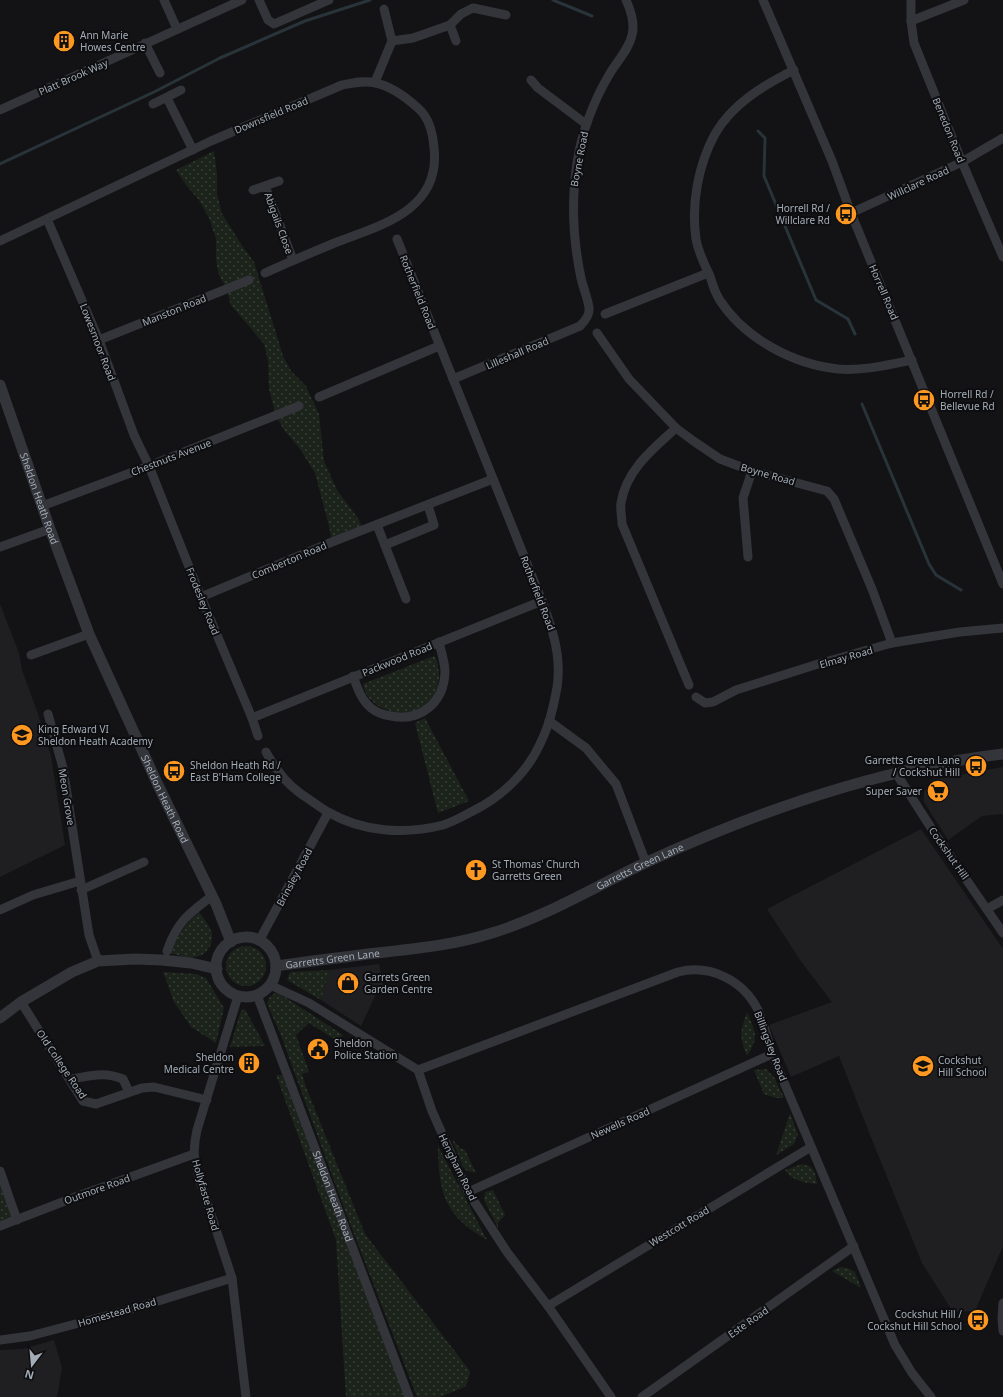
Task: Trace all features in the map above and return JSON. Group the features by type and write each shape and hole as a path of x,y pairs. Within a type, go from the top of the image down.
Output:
{"street":[{"path":"164,0 177,29"},
{"name":"Platt Brook Way","path":"0,110 242,0"},
{"path":"259,0 268,20 274,24 329,0"},
{"name":"Boyne Road","path":"580,326 587,318 590,309 581,280 573,222 574,187 577,161 586,124 608,76 625,50 632,35 631,12 626,0"},
{"name":"Horrell Road","path":"763,0 832,160 851,213 1003,584"},
{"name":"Benedon Road","path":"911,0 911,21 914,43 962,162 1003,257"},
{"path":"911,21 964,0"},
{"path":"392,41 413,38 450,25 461,14 473,8 506,15"},
{"path":"375,82 392,41 384,10"},
{"path":"450,25 456,41"},
{"path":"145,43 160,73"},
{"path":"794,70 767,83 729,115 715,134 706,154 697,188 695,205 696,241 708,273 719,298 739,323 764,343 791,357 824,366 852,369 880,367 912,360"},
{"path":"531,80 538,88 586,124"},
{"name":"Downsfield Road","path":"0,241 193,150 342,85 358,82 375,82 401,94 421,111 433,138 435,154 434,171 427,189 408,211 388,222 293,260"},
{"path":"153,104 181,90"},
{"path":"167,98 193,150"},
{"name":"Willclare Road","path":"851,213 962,162 1003,138"},
{"name":"Abigails Close","path":"253,190 279,181"},
{"name":"Abigails Close","path":"265,186 293,260"},
{"name":"Lowesmoor Road","path":"47,219 99,340 134,436 149,466"},
{"name":"Rotherfield Road","path":"266,752 280,774 298,792 328,813 351,823 376,829 422,829 444,824 498,797 528,764 540,745 550,721 558,676 558,661 553,631 397,239"},
{"path":"265,273 293,260"},
{"path":"605,314 708,273"},
{"name":"Manston Road","path":"99,340 249,280"},
{"name":"Lilleshall Road","path":"453,379 580,326"},
{"name":"Boyne Road","path":"597,332 629,379 676,428 720,458 752,471 817,488 827,492 834,499 872,589 892,644"},
{"path":"319,397 439,346"},
{"name":"Sheldon Heath Road","path":"0,385 50,529 89,634 158,785 212,896 231,942"},
{"name":"Chestnuts Avenue","path":"42,506 149,466 298,406"},
{"path":"676,428 645,456 627,480 621,503 622,524 689,685"},
{"name":"Frodesley Road","path":"149,466 258,736"},
{"path":"748,557 743,498 752,471"},
{"name":"Comberton Road","path":"201,597 493,479"},
{"path":"384,545 434,525 428,505"},
{"path":"377,525 406,599"},
{"path":"0,547 50,529"},
{"name":"Packwood Road","path":"252,718 542,601"},
{"name":"Elmay Road","path":"696,697 705,703 713,702 736,690 818,664 892,644 960,632 1003,628"},
{"path":"31,655 89,634"},
{"path":"353,676 365,702 378,712 402,718 408,718 421,714 432,706 442,689 444,681 444,662 438,642"},
{"name":"Meon Grove","path":"48,714 63,768 80,885 89,935 98,961"},
{"path":"550,721 586,748 616,784 646,863"},
{"name":"Garretts Green Lane","path":"276,966 435,946 491,934 546,912 646,863 752,819 878,777 966,758 1003,754"},
{"name":"Cockshut Hill","path":"896,773 935,834 1003,933"},
{"name":"Brinsley Road","path":"259,941 328,813"},
{"path":"0,910 33,895 80,885 144,862"},
{"path":"167,951 171,938 178,926 192,912 212,896"},
{"path":"987,909 1003,900"},
{"path":"248,938 259,941 269,949 275,960 276,966 275,974 270,985 264,991 257,995 246,997 238,996 230,992 222,985 216,969 219,954 224,947 231,942 236,939 248,938"},
{"path":"0,1018 21,1002 72,972 98,961 135,959 162,960 191,963 216,969"},
{"name":"Billingsley Road","path":"418,1070 678,972 696,970 721,975 737,984 749,995 758,1010 772,1054 895,1345 912,1373 931,1397"},
{"path":"270,985 309,1002 418,1070"},
{"name":"Sheldon Heath Road","path":"257,995 409,1397"},
{"name":"Hollyfaste Road","path":"238,996 197,1130 194,1154 199,1178 232,1278 246,1397"},
{"name":"Old College Road","path":"21,1002 71,1079 83,1101 96,1104 142,1088 154,1087 207,1100"},
{"name":"Newells Road","path":"468,1192 772,1054"},
{"name":"Hengham Road","path":"418,1070 432,1111 468,1192 507,1252 548,1306 611,1397"},
{"path":"71,1079 97,1074 112,1074 123,1079 129,1092"},
{"name":"Westcott Road","path":"548,1306 811,1147"},
{"name":"Outmore Road","path":"0,1226 194,1154"},
{"path":"0,1171 17,1220"},
{"name":"Este Road","path":"642,1397 854,1246"},
{"name":"Homestead Road","path":"0,1340 30,1336 136,1308 232,1278"},
{"path":"1003,1303 1003,1331"}],"shaded area":[{"path":"214,151 217,174 217,194 222,214 254,262 283,356 291,371 306,386 319,414 324,461 337,490 357,517 363,528 332,542 315,473 300,449 284,430 276,416 269,389 268,361 264,344 231,305 226,288 219,275 216,260 216,239 209,218 199,200 176,170"},
{"name":"King Edward VI Sheldon Heath Academy","path":"0,604 19,653 22,670 51,756 65,845 0,877"},
{"path":"434,656 439,673 438,684 431,700 418,711 401,713 384,709 370,699 365,692 363,684"},
{"path":"425,718 469,801 438,813 415,723"},
{"path":"1003,767 1003,814 982,816 948,840 924,802 924,792 932,780"},
{"name":"Cockshut Hill School","path":"921,829 1003,949 1003,1246 975,1311 953,1312 922,1263 839,1056 791,1077 769,1025 832,1002 800,960 767,909"},
{"path":"199,912 212,933 210,946 202,955 197,957 186,957 170,953 189,921"},
{"path":"246,946 254,948 260,952 264,958 266,966 264,974 260,980 254,984 246,986 238,984 232,980 228,974 226,966 228,958 232,952 238,948"},
{"path":"379,964 384,989 376,994 361,1026 321,1000 329,970"},
{"path":"329,970 321,1000 287,980 291,972"},
{"path":"163,972 196,974 206,978 224,1008 216,1043 191,1027 174,1002"},
{"path":"275,993 280,994 343,1035 339,1042 309,1023 296,1035 309,1072 302,1074 306,1087 365,1234 470,1371 465,1387 440,1397 417,1397 344,1208 280,1033 267,1004 269,998"},
{"path":"244,1009 265,1046 230,1047 241,1011"},
{"path":"747,1012 754,1029 755,1039 754,1044 747,1056 741,1034"},
{"path":"766,1069 774,1077 784,1098 776,1098 764,1094 754,1070"},
{"path":"276,1075 282,1075 406,1397 346,1397 336,1240"},
{"path":"790,1113 798,1135 794,1144 776,1155"},
{"path":"452,1139 460,1148 465,1150 476,1173 467,1171 463,1167"},
{"path":"438,1146 487,1240 461,1222 447,1202 440,1177"},
{"path":"802,1164 814,1170 817,1184 795,1179 785,1170"},
{"path":"0,1171 17,1220 0,1226"},
{"path":"493,1190 505,1215 498,1223 498,1228 484,1200 485,1192"},
{"path":"840,1267 848,1268 855,1272 861,1287 832,1271"},
{"path":"54,1340 62,1368 57,1397 0,1397 0,1350 23,1349"}],"waterway":[{"path":"0,164 154,92 220,58 305,21 370,0"},
{"path":"553,0 592,16"},
{"path":"758,131 765,138 764,176 816,300 848,319 855,334"},
{"path":"862,404 929,564 936,575 961,590"}],"place":[{"name":"Ann Marie Howes Centre","path":"64,41"},
{"name":"Horrell Rd / Willclare Rd","path":"846,214"},
{"name":"Horrell Rd / Bellevue Rd","path":"924,400"},
{"name":"King Edward VI Sheldon Heath Academy","path":"22,735"},
{"name":"Garretts Green Lane / Cockshut Hill","path":"976,766"},
{"name":"Sheldon Heath Rd / East B'Ham College","path":"174,771"},
{"name":"Super Saver","path":"938,791"},
{"name":"St Thomas' Church Garretts Green","path":"476,870"},
{"name":"Garrets Green Garden Centre","path":"348,983"},
{"name":"Sheldon Police Station","path":"318,1049"},
{"name":"Sheldon Medical Centre","path":"249,1063"},
{"name":"Cockshut Hill School","path":"923,1066"},
{"name":"Cockshut Hill / Cockshut Hill School","path":"978,1320"}]}
